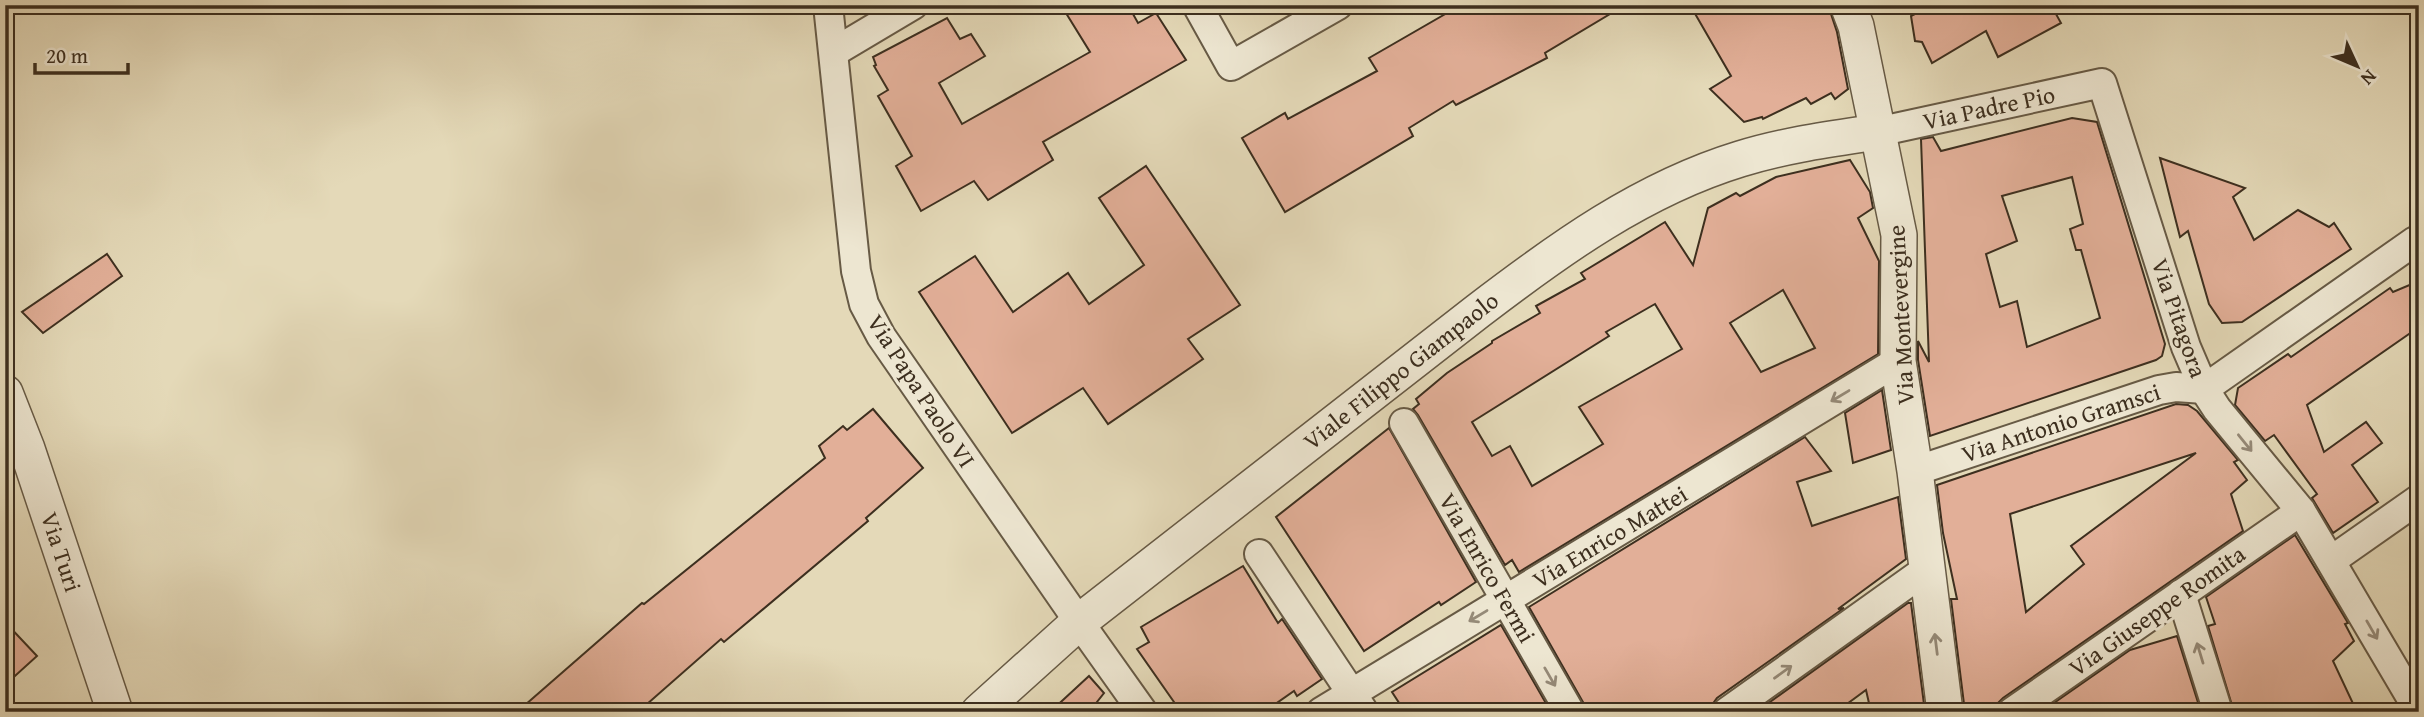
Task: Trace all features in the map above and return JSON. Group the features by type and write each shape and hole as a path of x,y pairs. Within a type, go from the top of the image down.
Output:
{"street":[{"name":"Via Papa Paolo VI","path":"828,5 856,271 864,303 881,337 1143,712"},
{"path":"834,52 913,5"},
{"path":"1197,5 1231,66 1338,5"},
{"name":"Via Montevergine","path":"1848,5 1856,26 1899,236 1898,361 1915,471 1945,712"},
{"name":"Via Padre Pio","path":"1877,132 2102,83"},
{"name":"Via Pitagora","path":"2102,83 2186,347 2204,389 2301,511 2419,711"},
{"name":"Viale Filippo Giampaolo","path":"979,712 1079,622 1478,311 1591,230 1688,178 1740,159 1783,148 1877,132"},
{"path":"2204,389 2415,241"},
{"name":"Via Enrico Mattei","path":"1321,712 1358,702 1506,600 1898,361"},
{"name":"Via Antonio Gramsci","path":"1915,471 2159,390 2176,387 2204,389"},
{"name":"Via Turi","path":"5,393 27,449 116,712"},
{"name":"Via Enrico Fermi","path":"1404,423 1570,712"},
{"path":"2332,560 2419,499"},
{"name":"Via Giuseppe Romita","path":"2012,712 2301,511"},
{"path":"1259,554 1358,702"},
{"path":"1727,712 1927,569"},
{"path":"2181,594 2218,712"}],"building":[{"path":"1061,5 1128,5 1138,23 1156,13 1186,60 1043,142 1053,160 988,200 974,181 921,211 896,166 912,156 878,96 888,90 874,66 873,57 947,18 960,39 971,34 985,56 939,83 962,124 1090,52"},
{"path":"1461,5 1625,5 1545,53 1547,58 1456,105 1453,101 1409,128 1413,136 1285,212 1242,138 1285,113 1288,119 1377,71 1369,58"},
{"path":"1690,5 1828,5 1837,32 1848,89 1835,99 1831,93 1811,104 1806,98 1763,119 1762,117 1744,122 1710,89 1731,76"},
{"path":"1932,5 2051,5 2061,23 1998,57 1986,31 1932,63 1922,42 1915,41 1911,16"},
{"path":"2072,118 2097,122 2165,344 2162,356 1930,436 1918,360 1918,341 1929,362 1921,139 1933,137 1941,151","holes":["2072,177 2083,224 2070,229 2076,250 2081,250 2100,318 2027,347 2017,301 2000,307 1986,254 2017,241 2002,196"]},
{"path":"2160,158 2245,188 2233,197 2254,240 2298,210 2329,227 2334,223 2351,249 2242,322 2222,323 2209,304 2188,231 2180,237"},
{"path":"1850,160 1870,192 1873,208 1858,218 1879,261 1878,354 1519,572 1512,560 1505,565 1413,409 1419,404 1416,399 1492,341 1540,313 1536,306 1585,279 1581,273 1665,222 1693,265 1708,208 1736,193 1740,196 1776,177","holes":["1783,290 1815,348 1761,372 1730,323","1655,304 1682,349 1579,407 1603,444 1532,486 1510,446 1492,456 1472,422 1609,336 1606,332"]},
{"path":"1146,166 1240,305 1188,339 1203,359 1108,424 1083,388 1012,433 919,292 975,256 1013,312 1068,273 1089,304 1144,265 1099,198"},
{"path":"107,254 122,276 43,333 22,312"},
{"path":"2419,281 2419,327 2307,405 2324,452 2366,422 2382,443 2352,465 2378,502 2333,533 2312,498 2317,494 2274,435 2265,441 2235,405 2238,388 2288,354 2291,357 2390,288 2393,292"},
{"path":"1882,390 1891,450 1853,463 1845,413"},
{"path":"2176,404 2188,405 2197,411 2238,460 2234,462 2247,480 2231,494 2243,531 2003,698 1997,704 1996,712 1965,712 1951,599 1957,599 1943,533 1937,485","holes":["2196,453 2071,546 2084,564 2026,612 2010,514"]},
{"path":"873,409 923,468 866,518 868,521 724,642 721,639 638,712 517,712 642,603 825,458 819,446 843,426 847,430"},
{"path":"1389,428 1476,582 1441,605 1439,602 1364,651 1276,517"},
{"path":"1805,437 1831,471 1797,482 1812,526 1898,497 1906,559 1838,609 1844,608 1717,698 1711,712 1587,712 1529,607"},
{"path":"2295,535 2348,623 2345,624 2354,641 2333,661 2357,712 2234,712 2208,626 2215,624 2206,597"},
{"path":"1243,566 1278,623 1282,619 1322,679 1297,696 1294,691 1264,712 1181,712 1137,649 1149,642 1141,627"},
{"path":"1911,603 1925,712 1871,712 1866,690 1836,712 1756,712"},
{"path":"5,622 37,656 5,685"},
{"path":"1501,625 1551,712 1405,712 1392,692"},
{"path":"2177,636 2201,712 2041,712 2130,650"},
{"path":"1089,676 1104,693 1089,712 1050,712"}]}
